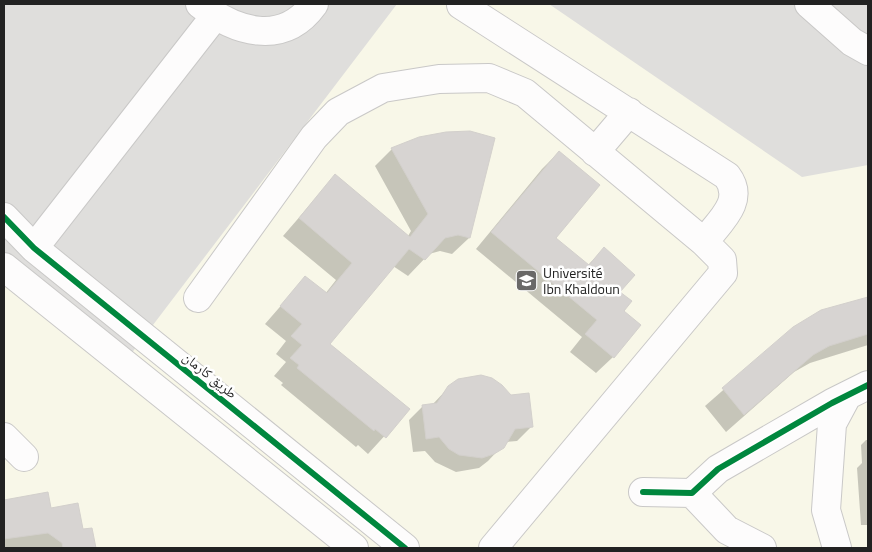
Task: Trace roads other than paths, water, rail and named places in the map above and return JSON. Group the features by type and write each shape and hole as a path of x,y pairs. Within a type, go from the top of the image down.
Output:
{"street":[{"path":"34,248 208,10 245,29 261,31 292,23 306,14 314,4"},
{"path":"809,4 852,42 868,51"},
{"path":"461,5 727,176 733,184 735,196 733,204 704,242"},
{"path":"198,298 314,137 338,112 384,88 439,79 489,78 524,93 704,242 722,260 723,273 493,548"},
{"path":"595,152 629,112"},
{"name":"طريق كارمان","path":"4,217 34,248 405,548"},
{"path":"4,267 21,283 354,548"},
{"path":"643,492 692,493 718,469 858,391"},
{"path":"837,548 826,510 832,424 858,391"},
{"path":"4,437 24,457"},
{"path":"692,493 727,530 762,548"}],"place":[{"name":"Université Ibn Khaldoun","path":"527,281"}]}
